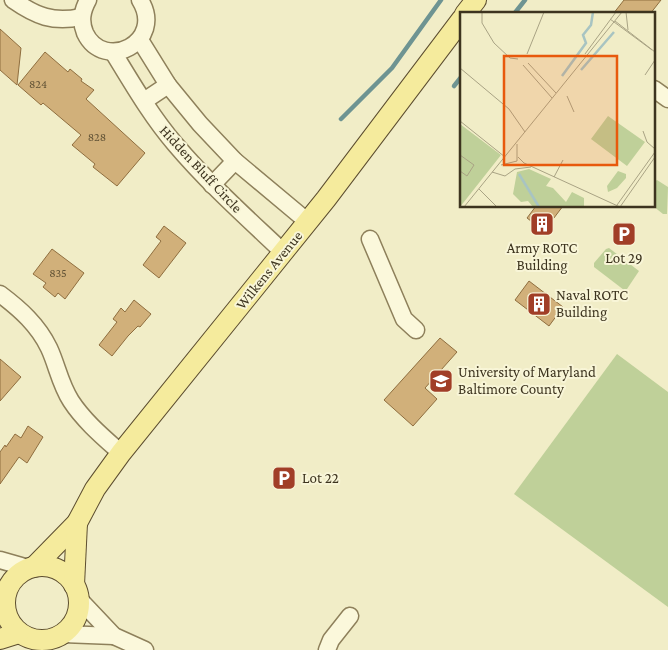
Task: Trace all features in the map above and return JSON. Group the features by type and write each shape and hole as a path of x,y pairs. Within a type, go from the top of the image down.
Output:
{"main road":[{"name":"Wilkens Avenue","path":"31,568 77,523 95,489 121,454 326,200 460,22"},
{"name":"Wilkens Avenue","path":"76,592 77,523"},
{"path":"47,566 61,571 72,581 76,592 79,608 74,623 63,634 49,641 9,636 7,618 2,601 12,580 31,568 47,566"}],"street":[{"path":"13,0 31,12 48,18 67,20 81,17"},
{"path":"88,0 81,17 82,27 87,38 102,50 113,52 126,50 140,40 147,23 145,8 140,0"},
{"name":"Hidden Bluff Circle","path":"140,40 168,84 200,124 235,161 308,222"},
{"name":"Hidden Bluff Circle","path":"113,52 144,102 174,143 212,184 283,252"},
{"path":"144,102 168,84"},
{"path":"656,90 668,99"},
{"path":"212,184 235,161"},
{"path":"370,239 404,319 416,330"},
{"path":"0,294 25,314 37,329 49,348 60,381 70,400 83,417 121,454"},
{"path":"0,560 31,568"},
{"path":"76,592 114,636"},
{"path":"327,650 350,616"},
{"path":"63,634 114,636 145,650"}],"green space":[{"path":"656,181 668,187 667,214 663,214 656,208"},
{"path":"609,248 639,271 627,289 624,290 594,267 594,263"},
{"path":"617,354 668,392 668,607 514,494"}],"building":[{"path":"624,0 661,0 652,12 615,12"},
{"path":"0,29 21,48 17,85 0,70"},
{"path":"45,52 68,72 70,69 82,79 81,81 94,90 86,99 145,153 117,186 93,167 95,164 72,145 81,135 18,85"},
{"name":"Army ROTC Building","path":"534,208 561,208 544,231 527,218"},
{"path":"164,226 186,243 159,278 143,265 161,241 156,237"},
{"path":"52,249 84,273 65,299 58,293 55,297 43,287 46,283 33,274"},
{"name":"Naval ROTC Building","path":"529,281 563,307 549,326 515,300"},
{"path":"134,300 151,314 140,327 138,326 128,336 112,356 99,345 117,322 113,319 121,308 125,312"},
{"path":"440,338 457,352 425,388 437,399 413,426 384,400"},
{"path":"0,359 21,377 0,401"},
{"path":"28,426 43,437 27,463 19,457 0,484 0,452 15,434 21,438"}],"waterway":[{"path":"341,119 392,68 441,0"},
{"path":"516,12 525,0"},
{"path":"454,86 460,78"}],"place":[{"name":"Army ROTC Building","path":"542,224"},
{"name":"Lot 29","path":"624,234"},
{"name":"Naval ROTC Building","path":"539,304"},
{"name":"University of Maryland Baltimore County","path":"441,381"},
{"name":"Lot 22","path":"284,478"}]}
